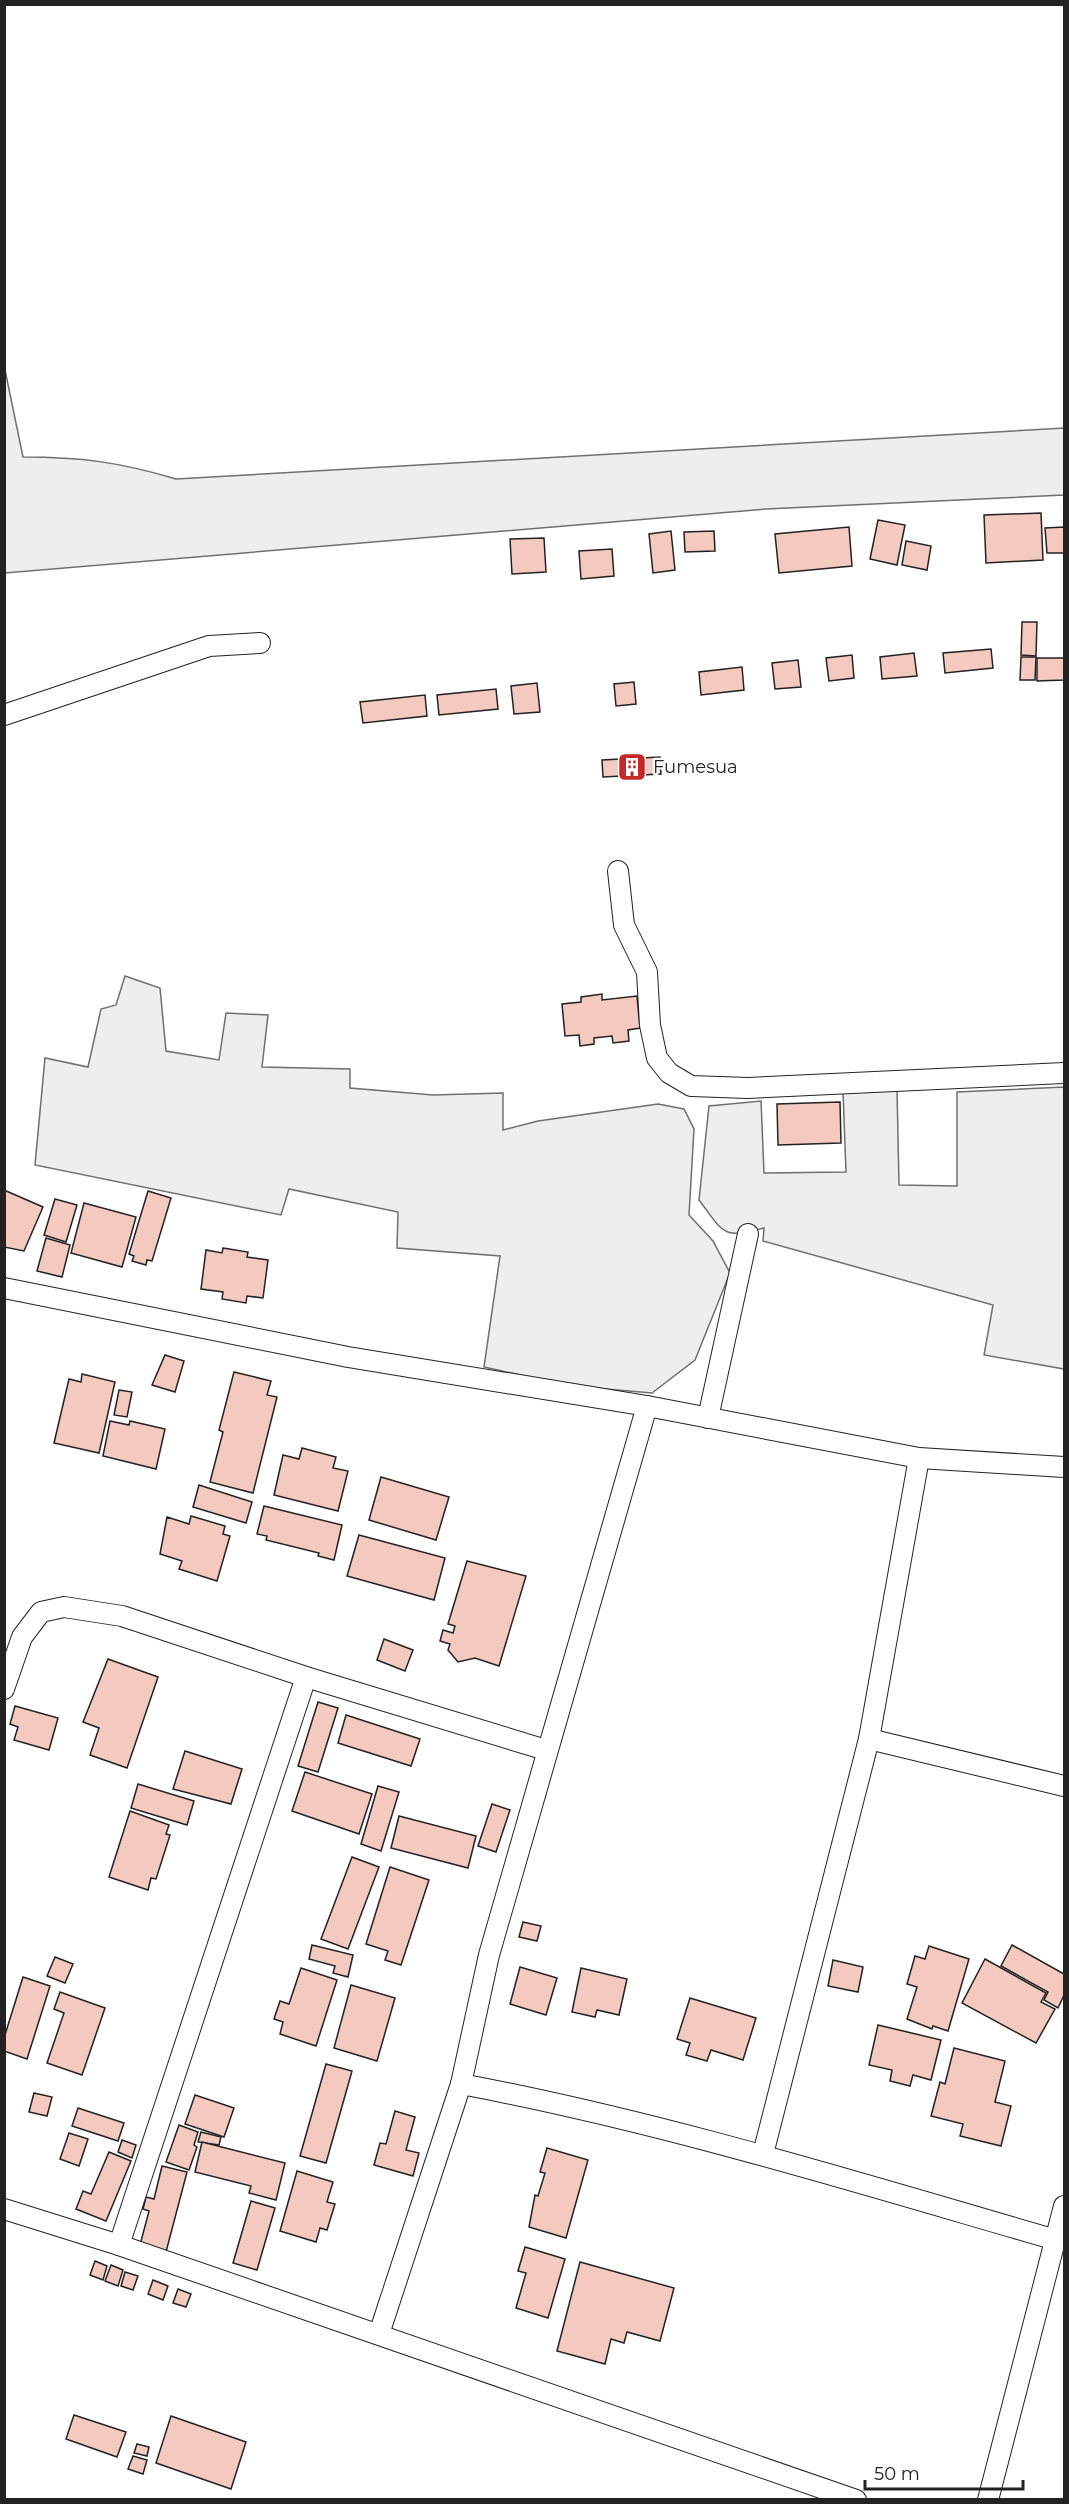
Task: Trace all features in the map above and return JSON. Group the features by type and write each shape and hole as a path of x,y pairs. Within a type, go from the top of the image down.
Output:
{"street":[{"path":"4,715 208,646 260,643"},
{"path":"618,871 624,925 647,972 650,1025 657,1058 669,1073 691,1086 748,1088 1065,1073"},
{"path":"708,1418 748,1234"},
{"path":"4,1288 348,1356 647,1406 919,1458 1065,1467"},
{"path":"379,2334 461,2084 489,1955 546,1750 647,1406"},
{"path":"763,2154 869,1739 919,1458"},
{"path":"4,1689 22,1637 41,1612 63,1607 122,1616 306,1677 546,1750"},
{"path":"118,2245 306,1677"},
{"path":"869,1739 1065,1786"},
{"path":"461,2084 558,2102 763,2154 1056,2240"},
{"path":"988,2499 1065,2206"},
{"path":"4,2209 118,2245 856,2499"}],"shaded area":[{"path":"4,365 23,457 100,462 136,468 176,479 1064,428 1064,495 766,509 5,573"},
{"path":"125,976 160,988 166,1051 219,1060 226,1013 268,1015 262,1067 350,1069 350,1088 433,1095 503,1093 503,1130 538,1121 658,1104 684,1109 694,1129 689,1215 713,1241 730,1273 695,1360 652,1393 571,1386 484,1367 500,1256 397,1248 398,1212 289,1189 281,1215 35,1165 45,1058 88,1067 101,1009 116,1005"},
{"path":"1064,1087 1064,1369 984,1355 993,1305 763,1241 764,1228 739,1233 725,1231 699,1200 709,1106 761,1101 764,1173 846,1172 843,1092 897,1089 899,1185 957,1186 957,1092"}],"building":[{"path":"1041,513 1043,560 986,563 984,515"},
{"path":"878,520 905,525 897,565 870,559"},
{"path":"849,527 852,566 779,573 775,534"},
{"path":"1064,527 1064,553 1047,553 1045,528"},
{"path":"671,531 675,570 653,573 649,534"},
{"path":"714,531 715,551 685,552 684,532"},
{"path":"544,538 546,572 512,574 510,539"},
{"path":"906,541 931,546 927,570 902,565"},
{"path":"612,549 614,576 581,579 579,551"},
{"path":"1022,622 1037,622 1036,656 1021,655"},
{"path":"991,649 993,668 945,673 943,653"},
{"path":"914,653 917,676 882,679 880,657"},
{"path":"852,655 854,678 829,681 826,658"},
{"path":"1021,657 1036,657 1035,680 1020,680"},
{"path":"1037,658 1064,658 1064,680 1037,681"},
{"path":"798,660 801,687 775,689 772,663"},
{"path":"742,667 744,690 701,695 699,672"},
{"path":"634,682 636,704 616,706 614,684"},
{"path":"537,683 540,712 514,714 511,686"},
{"path":"496,689 498,709 439,715 437,695"},
{"path":"425,695 427,716 363,723 360,702"},
{"name":"Fumesua","path":"660,757 661,774 603,777 602,760"},
{"path":"602,994 602,1000 637,996 640,1028 628,1030 629,1041 613,1043 612,1036 594,1038 594,1044 580,1046 579,1035 565,1036 562,1004 581,1002 581,997"},
{"path":"840,1102 841,1143 778,1145 777,1104"},
{"path":"4,1190 43,1207 24,1251 4,1247"},
{"path":"148,1191 171,1198 152,1261 147,1260 146,1265 132,1261 134,1256 129,1254"},
{"path":"55,1199 77,1205 66,1242 44,1235"},
{"path":"84,1203 136,1217 122,1267 71,1253"},
{"path":"46,1238 70,1245 62,1277 37,1271"},
{"path":"223,1248 248,1252 247,1257 268,1260 263,1298 247,1296 246,1303 222,1299 223,1292 201,1289 206,1250 222,1253"},
{"path":"165,1355 184,1361 175,1392 152,1385"},
{"path":"234,1372 271,1381 267,1395 277,1397 253,1493 210,1482 223,1432 219,1430"},
{"path":"82,1374 115,1382 99,1453 54,1443 69,1379 81,1382"},
{"path":"119,1390 132,1392 127,1417 114,1415"},
{"path":"110,1421 129,1425 130,1421 165,1429 156,1469 103,1456"},
{"path":"302,1448 336,1457 333,1468 348,1471 338,1511 274,1495 283,1455 299,1459"},
{"path":"381,1477 449,1497 436,1540 369,1520"},
{"path":"199,1485 252,1502 246,1523 193,1507"},
{"path":"264,1506 342,1525 334,1560 318,1556 319,1553 266,1540 267,1536 257,1534"},
{"path":"191,1516 225,1526 223,1534 230,1536 217,1581 179,1569 182,1561 160,1554 167,1517 189,1524"},
{"path":"359,1535 445,1558 434,1600 347,1576"},
{"path":"467,1561 526,1576 499,1666 475,1658 458,1662 448,1650 450,1644 440,1641 443,1630 453,1633 455,1626 448,1624"},
{"path":"384,1639 413,1650 405,1671 377,1660"},
{"path":"108,1659 158,1677 127,1768 90,1755 99,1728 83,1722"},
{"path":"318,1702 338,1708 318,1772 298,1766"},
{"path":"15,1706 58,1718 49,1750 14,1740 18,1727 10,1724"},
{"path":"346,1715 420,1739 411,1766 338,1743"},
{"path":"185,1751 242,1769 231,1804 173,1789"},
{"path":"305,1772 372,1794 359,1834 292,1811"},
{"path":"138,1784 194,1801 187,1825 131,1808"},
{"path":"378,1786 399,1792 381,1851 361,1844"},
{"path":"492,1804 510,1810 496,1852 478,1846"},
{"path":"130,1811 169,1825 166,1834 170,1835 156,1879 151,1878 148,1890 109,1877"},
{"path":"399,1816 476,1836 468,1868 391,1848"},
{"path":"352,1857 379,1867 348,1949 321,1939"},
{"path":"390,1867 429,1880 401,1965 385,1960 388,1951 366,1944"},
{"path":"523,1922 541,1926 537,1941 519,1937"},
{"path":"312,1945 353,1955 348,1977 333,1973 335,1966 309,1959"},
{"path":"1012,1945 1064,1974 1064,1995 1058,2008 1044,2000 1048,1992 1001,1966"},
{"path":"929,1946 969,1959 948,2031 933,2026 932,2029 907,2019 917,1987 907,1984 915,1956 925,1959"},
{"path":"55,1957 73,1964 65,1983 47,1976"},
{"path":"985,1959 1046,1993 1041,2002 1055,2009 1036,2043 962,2003"},
{"path":"833,1960 863,1967 858,1992 828,1986"},
{"path":"520,1967 557,1978 546,2015 510,2004"},
{"path":"301,1968 337,1980 316,2046 280,2034 283,2022 274,2019 280,2001 289,2004"},
{"path":"581,1968 627,1979 619,2015 597,2010 595,2017 572,2012"},
{"path":"23,1977 50,1986 27,2059 4,2051 4,2038"},
{"path":"351,1985 395,1998 377,2061 334,2048"},
{"path":"60,1992 105,2008 82,2075 47,2063 64,2013 54,2009"},
{"path":"690,1998 756,2018 743,2060 711,2050 707,2061 686,2055 690,2043 677,2039"},
{"path":"878,2025 941,2040 931,2080 913,2075 910,2086 890,2081 892,2070 869,2065"},
{"path":"954,2048 1005,2061 995,2102 1011,2106 1001,2146 960,2136 963,2124 931,2116 940,2082 945,2084"},
{"path":"326,2064 352,2071 326,2163 300,2156"},
{"path":"34,2093 52,2097 47,2116 29,2112"},
{"path":"195,2095 234,2108 224,2137 185,2124"},
{"path":"78,2108 124,2123 118,2141 72,2126"},
{"path":"395,2111 415,2117 406,2150 419,2153 413,2176 374,2165 380,2143 386,2144"},
{"path":"179,2125 198,2132 194,2145 197,2147 189,2170 166,2162"},
{"path":"201,2132 221,2137 219,2145 198,2142"},
{"path":"69,2133 88,2139 79,2166 60,2159"},
{"path":"122,2140 136,2145 132,2158 118,2152"},
{"path":"202,2142 285,2163 276,2200 249,2193 251,2186 195,2172"},
{"path":"547,2148 588,2160 566,2238 529,2227 535,2195 538,2196 545,2173 540,2172"},
{"path":"109,2152 131,2161 106,2221 76,2209 83,2191 91,2194"},
{"path":"162,2166 187,2172 166,2252 140,2245 149,2211 143,2209 146,2197 154,2199"},
{"path":"297,2171 333,2182 327,2202 335,2204 327,2230 320,2228 316,2242 280,2231"},
{"path":"251,2201 275,2208 257,2270 233,2263"},
{"path":"525,2247 565,2259 548,2318 516,2308 526,2273 518,2271"},
{"path":"95,2261 107,2266 103,2280 90,2275"},
{"path":"580,2262 674,2288 660,2341 627,2332 624,2343 611,2339 605,2364 557,2351"},
{"path":"111,2265 123,2270 118,2286 105,2281"},
{"path":"125,2272 138,2276 133,2290 121,2286"},
{"path":"153,2280 168,2286 163,2300 148,2294"},
{"path":"178,2289 191,2294 186,2307 173,2303"},
{"path":"74,2415 126,2432 117,2457 66,2439"},
{"path":"171,2416 246,2442 231,2489 156,2463"},
{"path":"137,2444 149,2447 147,2456 134,2453"},
{"path":"133,2456 147,2460 143,2474 128,2469"}],"place":[{"name":"Fumesua","path":"632,767"}]}
